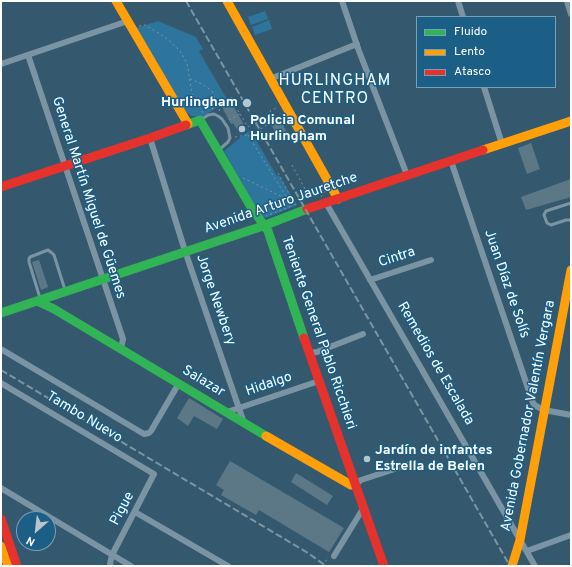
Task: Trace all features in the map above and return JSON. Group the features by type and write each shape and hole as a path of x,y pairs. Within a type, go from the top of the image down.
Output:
{"street":[{"path":"116,1 188,124"},
{"path":"227,1 338,198"},
{"path":"342,1 407,175"},
{"path":"458,1 463,16"},
{"path":"567,1 571,14"},
{"path":"1,64 28,54 129,24"},
{"path":"270,79 357,44"},
{"name":"General Martín Miguel de Güemes","path":"28,54 122,339 121,349"},
{"path":"484,88 502,144"},
{"path":"1,187 150,138 198,120 202,117"},
{"name":"Teniente General Pablo Ricchieri","path":"202,117 218,150 251,207 265,225 268,232 384,566"},
{"name":"Avenida Arturo Jauretche","path":"1,313 265,225 338,198 571,121"},
{"name":"Jorge Newbery","path":"150,138 186,251 244,422"},
{"name":"Juan Díaz de Solís","path":"451,161 533,403 544,410"},
{"name":"Remedios de Escalada","path":"326,203 535,566"},
{"name":"Cintra","path":"370,280 431,260"},
{"name":"Avenida Gobernador Valentín Vergara","path":"512,566 520,540 571,270"},
{"name":"Salazar","path":"39,300 351,485 355,484"},
{"path":"310,353 317,352 363,334"},
{"name":"Tambo Nuevo","path":"1,349 146,434 151,431 179,383"},
{"name":"Hidalgo","path":"227,412 319,381"},
{"name":"Tambo Nuevo","path":"1,383 154,474"},
{"path":"544,410 571,415"},
{"path":"355,484 361,480 410,464"},
{"name":"Pigue","path":"112,555 154,474"},
{"path":"1,488 131,566"},
{"path":"334,556 364,507"},
{"path":"135,512 228,566"},
{"path":"1,519 17,566"},
{"path":"526,551 571,535"},
{"path":"1,546 8,566"},
{"path":"111,566 112,555"}],"lane":[{"path":"202,117 214,114 222,119 228,128 230,138 228,142 218,150"},
{"path":"571,203 546,211 544,215 546,223 551,225 566,220 571,220"},
{"path":"39,300 28,262 30,257 48,250 54,255 65,291"}],"path":[{"path":"129,24 145,25 170,41 180,51 187,63 192,94 202,117"},
{"path":"190,79 202,84 212,91 222,119"},
{"path":"234,96 231,98 240,114 248,127 251,125"},
{"path":"208,111 218,106"},
{"path":"230,138 252,134 274,121 270,111 281,106"},
{"path":"225,123 240,114"},
{"path":"248,135 292,206 265,216 265,225"},
{"path":"292,165 315,206"},
{"path":"278,173 299,212"},
{"path":"244,178 289,201"},
{"path":"323,566 330,554 334,556"}],"shaded area":[{"path":"265,11 268,19 251,25 248,17"},
{"path":"269,20 272,29 255,35 252,27"},
{"path":"158,21 196,37 203,49 199,51 228,101 203,116 191,116 185,111 136,28"},
{"path":"250,130 277,176 279,175 297,205 266,218 261,216 224,151"}],"building":[{"path":"231,102 247,130 240,134 233,123 231,124 222,107"},
{"path":"281,121 288,134 285,135 287,138 280,141 272,126"},
{"path":"531,143 540,169 527,174 518,148"},
{"path":"571,179 571,197 526,210 521,197"},
{"path":"39,260 48,287 41,290 32,262"},
{"path":"189,398 223,419 217,429 194,416 188,426 177,418"},
{"path":"230,461 344,528 329,552 259,510 256,515 221,495 224,490 216,485"},
{"path":"296,473 333,496 327,505 291,482"}],"railway":[{"path":"186,1 510,566"},
{"path":"1,370 308,553 326,566"}],"traffic: fast":[{"path":"186,125 200,120 251,207 268,231 304,338"},
{"path":"1,313 263,226 307,209"},
{"path":"37,301 54,309 266,436"}],"traffic: slow":[{"path":"116,1 188,124"},
{"path":"227,1 338,199"},
{"path":"483,150 571,121"},
{"path":"512,566 520,540 571,270"},
{"path":"266,436 351,485 355,485"},
{"path":"1,546 8,566"}],"traffic: jam":[{"path":"1,187 186,125"},
{"path":"307,209 483,150"},
{"path":"304,338 384,566"},
{"path":"1,519 17,566"}],"place":[{"name":"Hurlingham","path":"247,103"},
{"name":"Policia Comunal Hurlingham","path":"242,129"},
{"name":"Jardín de infantes Estrella de Belen","path":"367,459"}],"district":[{"name":"HURLINGHAM CENTRO","path":"335,91"}]}
